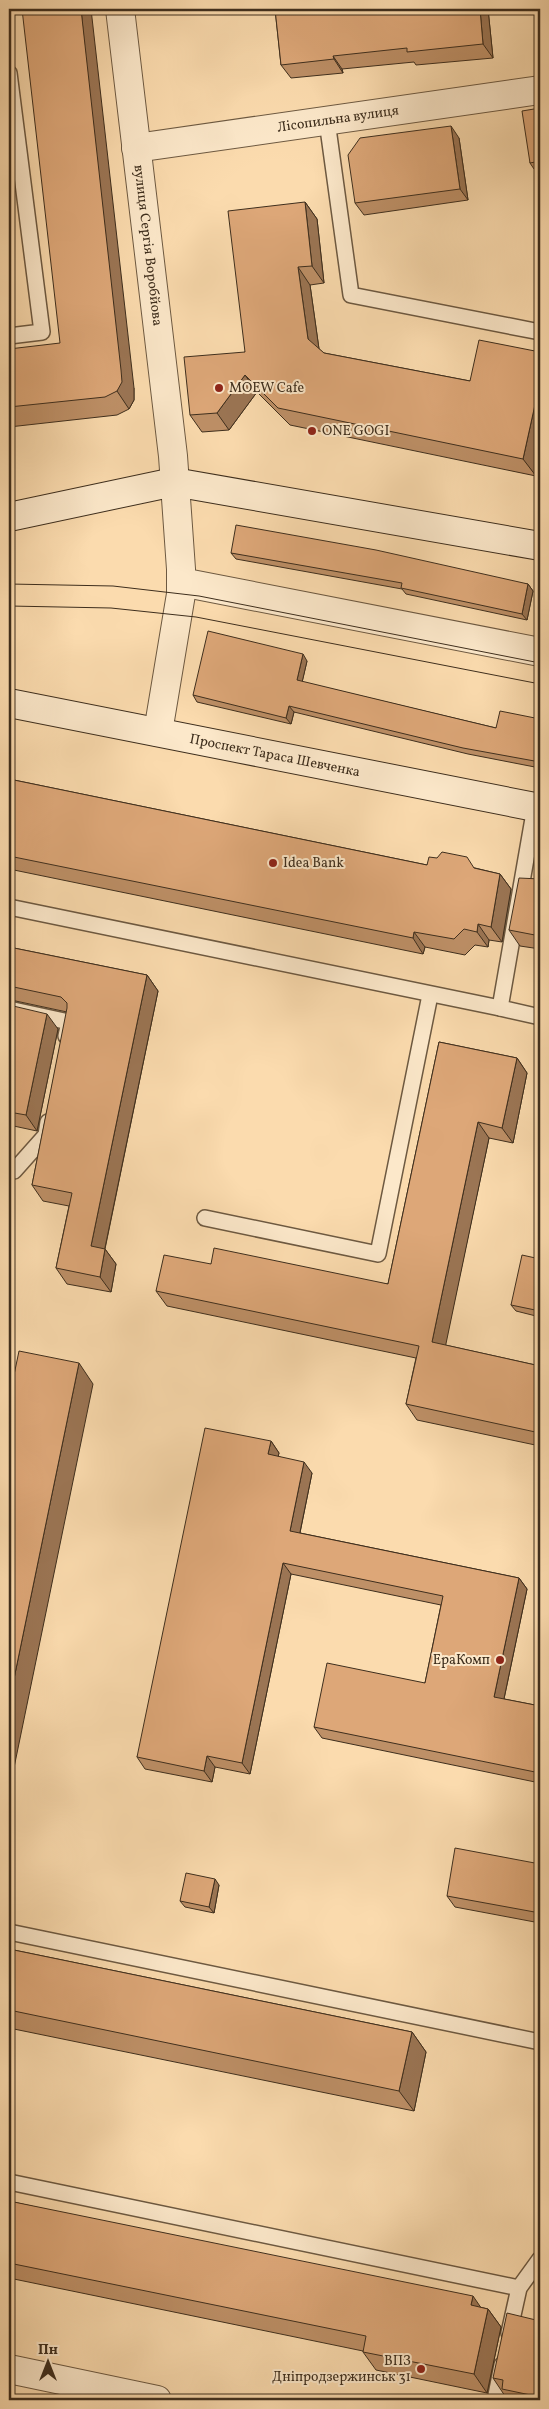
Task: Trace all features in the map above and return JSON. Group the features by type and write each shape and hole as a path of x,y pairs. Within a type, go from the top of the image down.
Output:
{"street":[{"name":"вулиця Сергія Воробйова","path":"120,9 173,456 181,582 181,594 158,732"},
{"name":"Лісопильна вулиця","path":"136,148 540,90"},
{"path":"9,517 174,482 540,546"},
{"path":"181,582 540,652"},
{"name":"Проспект Тараса Шевченка","path":"9,703 538,808"},
{"path":"9,2369 157,2400"}],"lane":[{"path":"9,73 42,332 9,336"},
{"path":"327,121 351,295 540,332"},
{"path":"500,1008 538,808"},
{"path":"9,906 540,1017"},
{"path":"205,1218 378,1254 430,995"},
{"path":"9,1009 69,1022 63,1050"},
{"path":"9,1170 14,1171 46,1135 52,1107"},
{"path":"9,1932 540,2042"},
{"path":"9,2182 519,2288"},
{"path":"495,2400 519,2288 540,2259"}],"building":[{"path":"22,9 81,9 122,382 117,391 105,397 9,407 9,349 60,343"},
{"path":"275,9 480,9 483,44 407,52 407,48 333,56 334,59 281,65"},
{"path":"540,108 540,161 530,163 522,111"},
{"path":"451,126 460,189 355,203 348,155 360,138"},
{"path":"305,202 312,266 298,267 308,339 324,353 470,381 479,340 540,352 540,382 523,459 278,408 245,375 217,413 190,415 184,357 245,352 228,211"},
{"path":"236,525 376,550 528,584 522,614 401,588 402,583 231,553"},
{"path":"208,631 303,654 297,680 496,728 500,711 540,719 540,762 463,748 289,706 286,718 193,695"},
{"path":"9,779 427,865 429,857 437,858 442,852 467,857 474,868 500,874 491,927 478,924 477,932 464,929 454,939 414,932 413,938 9,856"},
{"path":"519,878 540,879 540,936 509,930"},
{"path":"9,947 147,975 91,1246 105,1249 100,1277 56,1268 72,1193 32,1185 67,1003 61,997 9,986"},
{"path":"9,1005 47,1014 26,1115 9,1112"},
{"path":"439,1042 517,1058 502,1128 478,1122 432,1342 540,1366 540,1433 406,1404 419,1346 156,1291 164,1255 211,1264 214,1248 388,1284"},
{"path":"522,1255 540,1259 540,1311 511,1305"},
{"path":"19,1351 79,1363 9,1703 9,1399"},
{"path":"205,1428 271,1441 268,1454 304,1462 290,1531 519,1578 494,1697 540,1706 540,1773 314,1727 327,1663 425,1683 443,1596 283,1563 242,1763 207,1756 204,1771 137,1757"},
{"path":"455,1848 540,1864 540,1913 447,1896"},
{"path":"186,1873 215,1879 209,1907 180,1901"},
{"path":"9,1949 412,2032 399,2091 9,2010"},
{"path":"9,2201 473,2296 471,2305 488,2309 474,2374 363,2352 366,2336 9,2263"},
{"path":"507,2313 540,2321 540,2397 502,2389 503,2380 493,2378"}],"tram line":[{"path":"9,584 113,586 199,596 540,663"},
{"path":"9,606 111,608 196,617 540,684"}],"place":[{"name":"MOEW Cafe","path":"219,388"},
{"name":"ONE GOGI","path":"312,431"},
{"name":"Idea Bank","path":"273,863"},
{"name":"ЕраКомп","path":"500,1660"},
{"name":"ВПЗ Дніпродзержинськ 31","path":"421,2369"}]}
